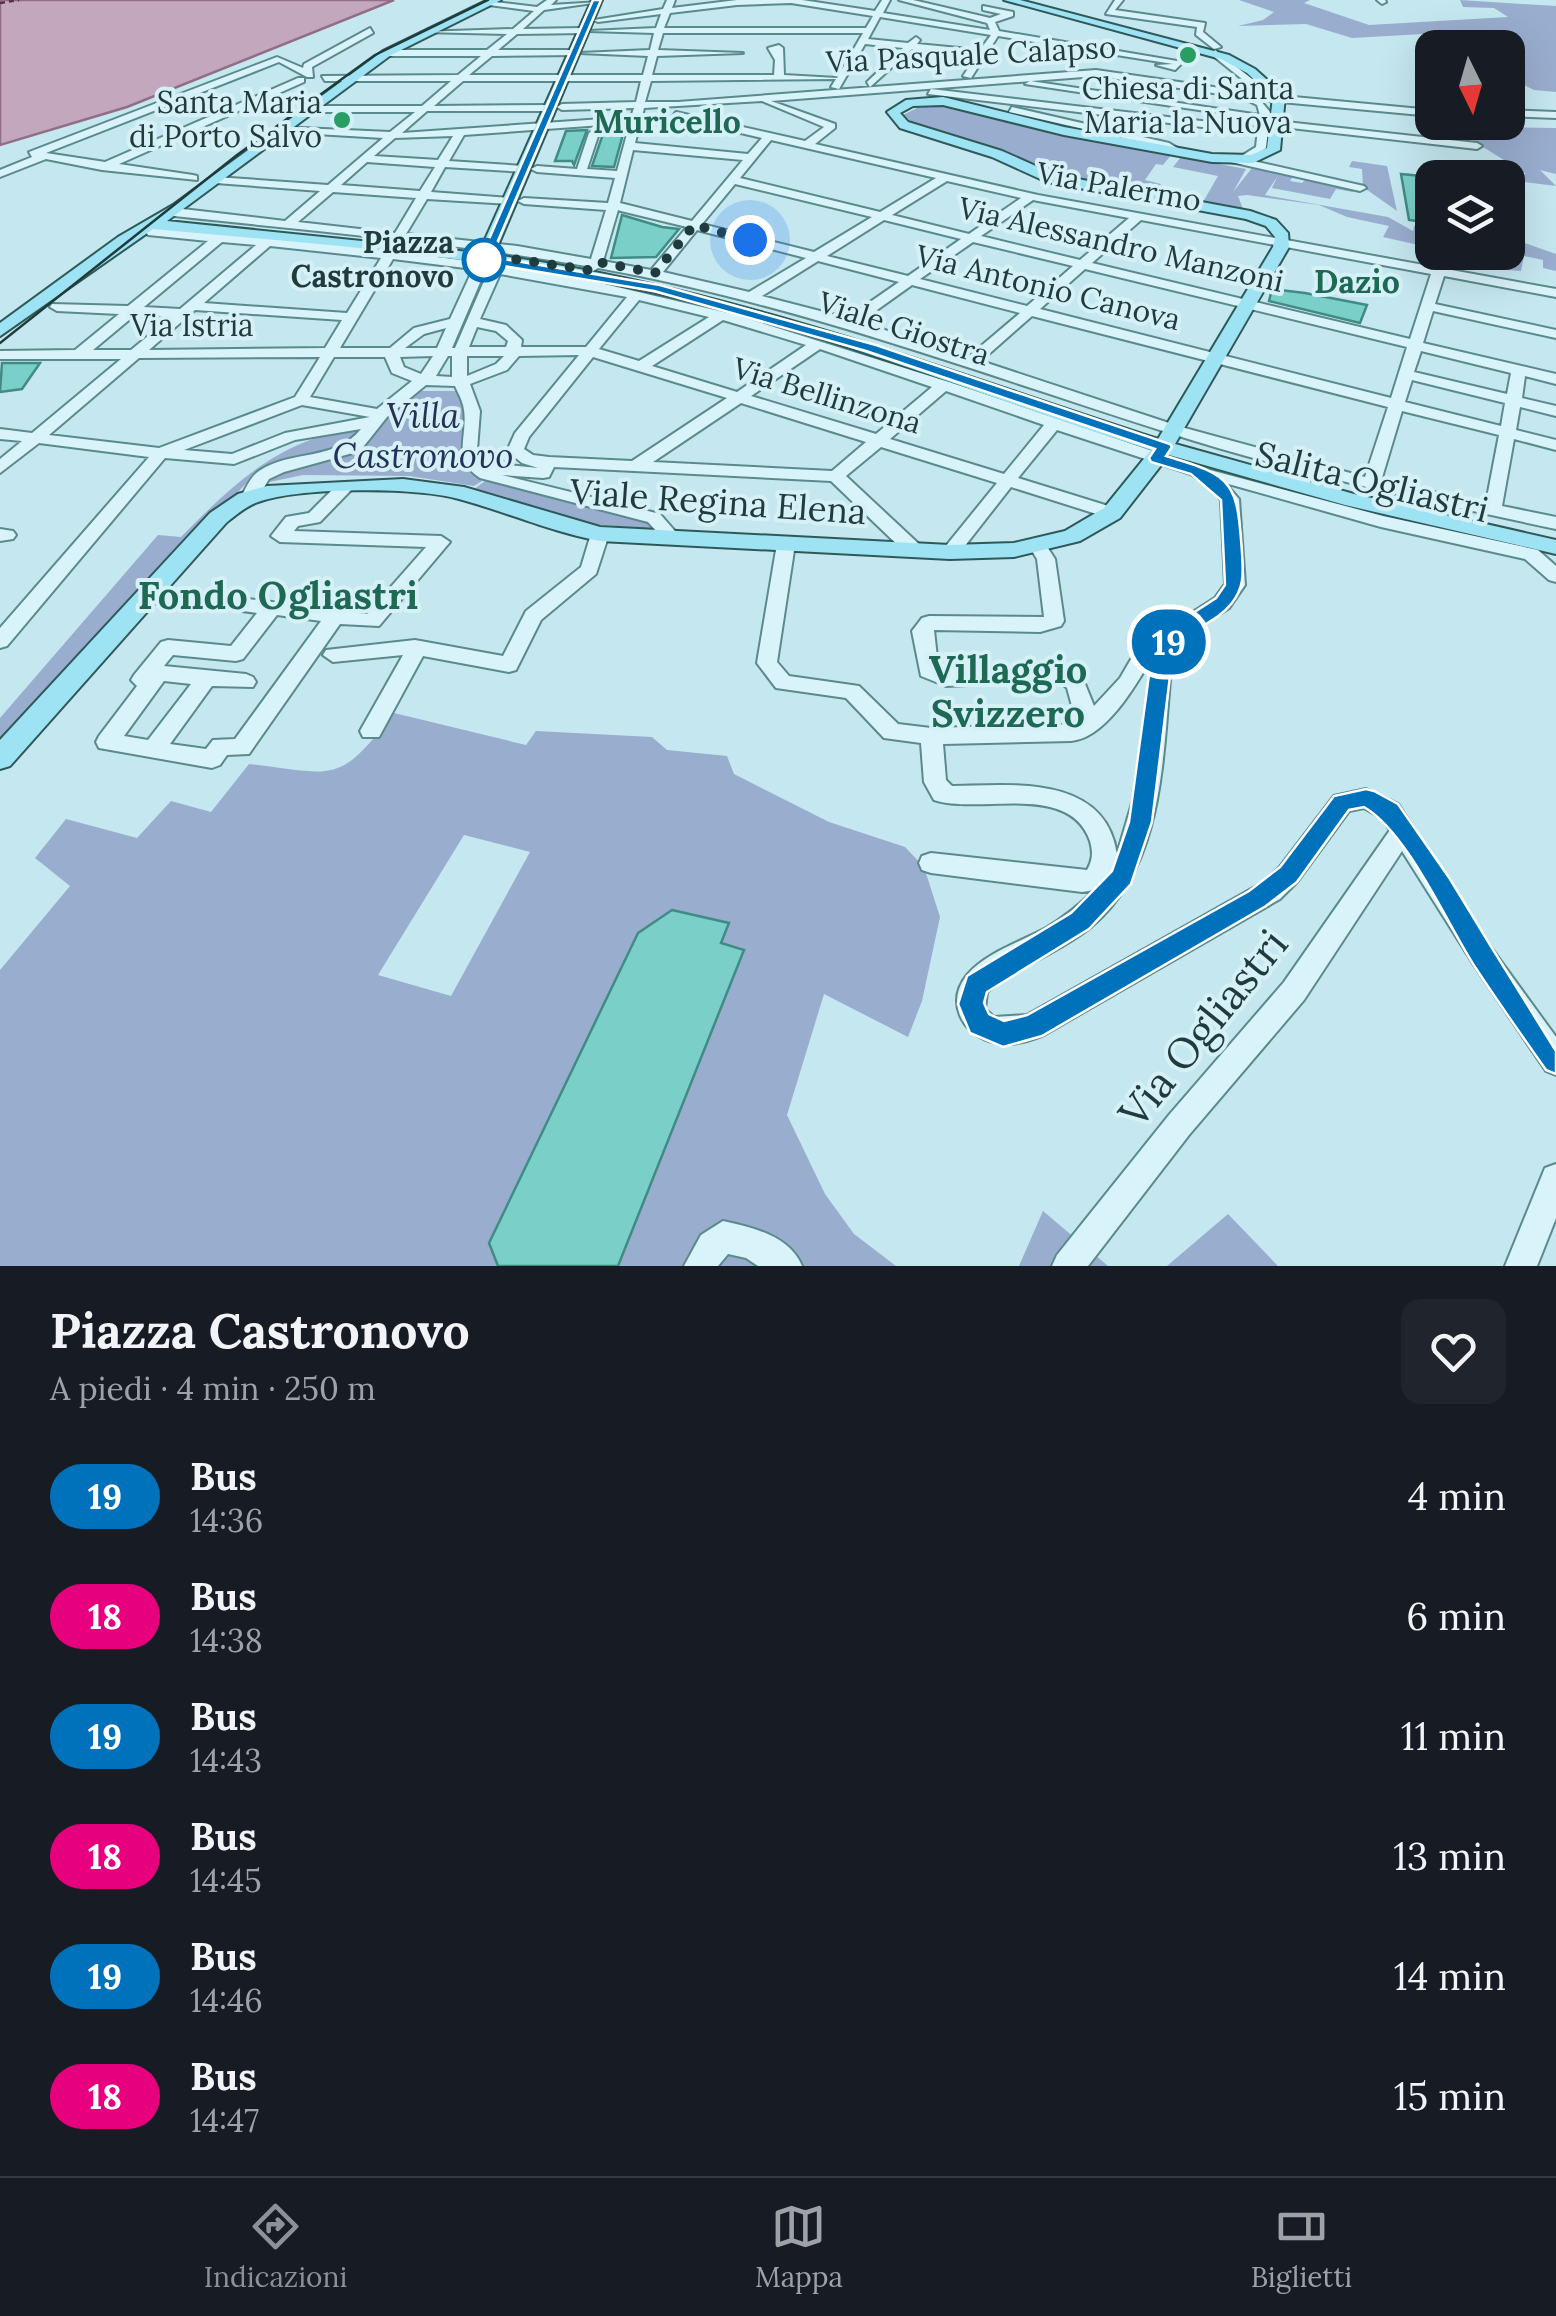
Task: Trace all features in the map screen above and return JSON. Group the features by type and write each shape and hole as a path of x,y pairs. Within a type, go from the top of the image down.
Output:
{"main road":[{"path":"1009,0 1216,50 1242,64 1277,105 1271,152 1238,160 1180,152 1064,131 951,102 915,102 893,112 896,120 997,154 1047,178 1252,215 1274,226 1284,241"},
{"path":"492,258 591,26 596,1"},
{"path":"0,353 165,219 351,78 414,38 492,2"},
{"path":"0,331 123,240 165,219"},
{"name":"Viale Giostra","path":"165,219 274,236 593,266 813,324 1166,444 1365,495 1556,536"},
{"name":"Viale Giostra","path":"165,219 492,258 656,288 871,348 1363,504 1530,548 1556,547"},
{"name":"Viale Regina Elena","path":"0,758 218,518 250,497 288,488 442,489 550,524 600,534 672,538 950,552 1038,546 1081,532 1112,513 1166,444 1284,241"}],"street":[{"path":"505,0 527,3"},
{"path":"834,8 858,0"},
{"path":"193,178 33,154 280,58 310,82 325,78 779,78 834,83 886,0"},
{"path":"903,0 990,21 1010,14 986,8"},
{"path":"1119,0 1109,12 1202,25 1198,33 1216,50"},
{"path":"492,2 596,1"},
{"path":"0,468 551,3 596,1"},
{"path":"591,26 669,5 795,1 1162,62"},
{"path":"736,97 740,2"},
{"path":"774,4 776,30"},
{"path":"664,111 647,78 669,5"},
{"path":"593,266 614,206 628,146 692,78 706,5"},
{"path":"870,84 913,46 933,7"},
{"path":"990,21 996,33"},
{"path":"426,32 591,26 659,31 869,30"},
{"path":"319,60 308,55 358,30"},
{"path":"1053,42 1067,30"},
{"path":"305,78 307,66 370,31"},
{"path":"956,64 972,71 996,33"},
{"path":"414,38 507,40"},
{"path":"1117,40 1210,82"},
{"path":"862,41 983,53"},
{"path":"1103,50 1092,64 1162,62"},
{"name":"Via Pasquale Calapso","path":"664,111 834,83 870,84 972,71 1107,68 1245,91 1260,89 1216,50"},
{"path":"387,53 739,53"},
{"path":"777,58 779,78"},
{"path":"899,59 918,60"},
{"path":"848,66 887,69"},
{"path":"397,133 546,126 595,128 664,111 978,78 1091,71 1139,74 1255,95 1277,105 1477,146"},
{"path":"1065,74 1123,76 1254,100 1264,107 1261,148 1238,160"},
{"path":"1048,99 1068,77 1065,74"},
{"path":"763,100 1005,77 1123,74 1255,95 1277,105 1415,112"},
{"path":"1005,77 1256,117"},
{"path":"102,167 305,78"},
{"path":"536,78 602,78"},
{"path":"1153,118 1183,86"},
{"path":"763,100 874,92 960,94 1252,130"},
{"path":"960,94 1180,152"},
{"path":"763,100 831,126 807,145"},
{"path":"1277,105 1415,112"},
{"path":"310,109 664,111"},
{"name":"Via Palermo","path":"664,111 1030,197 1415,266"},
{"path":"1525,115 1556,116"},
{"path":"286,126 460,133 546,126"},
{"path":"581,172 595,128"},
{"path":"398,238 460,133"},
{"path":"655,273 769,136"},
{"path":"819,136 974,171"},
{"path":"628,146 751,158"},
{"path":"0,174 44,156"},
{"path":"365,159 621,174"},
{"path":"1238,160 1360,188"},
{"path":"753,296 945,177"},
{"name":"Via Antonio Canova","path":"216,180 614,206 1556,445"},
{"name":"Via Alessandro Manzoni","path":"732,180 1556,379"},
{"path":"849,323 1030,197"},
{"path":"971,362 1139,216"},
{"name":"Viale Giostra","path":"165,219 387,258 492,258"},
{"name":"Viale Giostra","path":"165,219 218,239 398,238 492,258 818,344 1054,423 1556,523"},
{"path":"79,354 218,239"},
{"path":"301,400 387,258"},
{"path":"492,258 458,368 472,414 468,455 490,477 654,518 672,538"},
{"path":"250,497 257,482 269,472 354,448 377,418 420,384 439,365 456,322 492,258"},
{"name":"Viale Giostra","path":"593,266 655,273 849,323 971,362 1166,444"},
{"path":"1371,484 1439,270"},
{"name":"Via Palermo","path":"1439,270 1556,293"},
{"path":"636,294 520,436 515,450 528,459 549,462 836,476 914,550"},
{"path":"57,306 352,317"},
{"path":"1427,306 1556,334"},
{"path":"640,366 720,316"},
{"path":"456,322 416,333 388,352 396,370 420,384 463,384 493,371 519,351 507,332 474,322"},
{"path":"636,466 818,344"},
{"name":"Via Bellinzona","path":"445,351 590,351 1112,513"},
{"name":"Via Istria","path":"0,353 445,351"},
{"path":"1494,510 1519,370"},
{"path":"1406,374 1556,411"},
{"path":"836,476 944,385"},
{"path":"0,642 161,453 301,400 377,418"},
{"path":"0,434 234,458 291,436 377,418"},
{"path":"950,552 1054,423"},
{"path":"786,544 780,590 768,635 767,662 783,683 852,691 892,732 932,736 1083,732 1128,683 1145,652 1222,602 1234,585 1230,499 1216,483 1166,444"},
{"path":"468,455 484,455 502,470 544,472 549,462"},
{"name":"Salita Ogliastri","path":"1197,470 1381,521 1530,548"},
{"path":"192,598 372,621 441,542 280,536 292,521 314,518 344,488"},
{"path":"333,656 415,648 508,665 533,616 589,570 600,534"},
{"path":"1038,546 1046,559 1054,621 1040,625 929,623 922,631 928,671 946,678 1064,674 1076,684 1089,724"},
{"path":"1530,548 1556,576"},
{"path":"96,736 168,647 236,654 272,608"},
{"path":"246,682 159,673 107,742 212,760 222,746 241,748 334,616"},
{"name":"Via Ogliastri","path":"1068,1266 1178,1125 1294,991 1403,830 1390,811 1374,800 1348,799 1288,875 1271,890 1032,1027 1003,1034 980,1024 971,1004 976,984 1090,913 1122,876 1133,853 1140,822 1162,660 1172,636"},
{"path":"371,730 412,660 415,648"},
{"path":"153,750 207,678"},
{"path":"931,863 1082,881 1099,874 1104,864 1104,846 1090,816 1052,797 942,793 934,782 932,736"},
{"path":"1403,830 1483,957 1556,1060"},
{"path":"1104,846 1133,853"},
{"path":"1521,1266 1556,1179"},
{"path":"700,1266 712,1246 723,1238 754,1243 786,1266"}],"green space":[{"path":"1239,0 1310,0 1304,3 1369,25 1508,17 1494,8 1463,7 1460,0 1556,6 1556,92 1525,86 1525,30 1415,30 1415,34 1352,38 1306,24 1238,26 1263,20 1274,12"},
{"path":"915,105 947,105 1171,155 1163,165 1156,164 1145,180 1161,184 1159,188 1142,185 1138,191 1047,174 1010,154 913,123 903,115 919,107"},
{"path":"1525,127 1556,128 1556,174 1540,170 1556,186 1525,182 1525,160 1504,160 1472,140 1525,140"},
{"path":"1181,157 1246,169 1233,192 1252,168 1293,176 1290,181 1302,183 1306,179 1355,189 1336,189 1330,199 1272,188 1277,177 1265,195 1388,217 1413,231 1415,226 1415,244 1383,237 1389,226 1347,217 1319,205 1247,195 1238,196 1243,209 1203,202 1218,176 1173,167"},
{"path":"1352,161 1387,166 1397,211 1363,187 1362,169 1349,167"},
{"path":"1525,243 1556,254 1556,271 1543,268 1543,260 1525,256"},
{"name":"Villa Castronovo","path":"417,391 458,391 465,408 461,460 482,481 474,486 409,476 303,475 265,483 293,468 340,459 359,450 382,421"},
{"path":"361,429 340,447 256,473 0,745 0,718 158,535 181,537 241,481 284,452 333,433"},
{"path":"485,481 652,522 654,529 575,523 473,490"},
{"path":"394,713 526,745 536,731 652,737 667,750 727,756 734,774 829,822 905,847 924,867 940,917 922,1001 908,1037 824,994 787,1115 825,1194 854,1234 896,1266 0,1266 0,970 70,886 35,858 66,819 137,838 171,801 211,812 249,764 300,771 333,770 360,753","holes":["464,835 530,852 451,996 378,975"]},
{"path":"1043,1211 1108,1266 1019,1266"},
{"path":"1228,1214 1278,1266 1167,1266"}],"shaded area":[{"path":"0,0 394,0 127,107 0,145"}],"building":[{"path":"625,127 614,167 592,166 603,134 600,129"},
{"path":"587,130 574,165 572,161 555,161 566,131"},
{"path":"1401,174 1415,175 1415,221 1409,220"},
{"path":"622,215 679,229 656,257 611,258"},
{"path":"1272,289 1367,305 1360,323 1269,301"},
{"path":"2,363 40,363 22,389 0,392"},
{"path":"672,910 729,923 721,943 744,950 618,1266 498,1266 489,1243 638,933"}],"ferry route":[{"path":"0,3 19,0"}],"tram line":[{"path":"0,343 237,155 375,55 488,0"}],"bus line":[{"name":"19","path":"597,0 484,260 656,288 871,348 1164,447 1157,458 1197,470 1230,499 1234,585 1222,602 1172,636 1162,660 1133,853 1122,876 1080,921 976,984 971,1004 980,1024 1003,1034 1016,1034 1032,1027 1258,898 1288,875 1342,803 1357,797 1374,800 1390,811 1483,957 1556,1061"}],"place":[{"name":"Chiesa di Santa Maria la Nuova","path":"1188,55"},
{"name":"Santa Maria di Porto Salvo","path":"342,120"},
{"name":"Piazza Castronovo","path":"484,260"}],"district":[{"name":"Muricello","path":"667,122"},
{"name":"Dazio","path":"1357,282"},
{"name":"Fondo Ogliastri","path":"278,596"},
{"name":"Villaggio Svizzero","path":"1008,692"}],"route":[{"path":"484,260 486,255 588,270 598,262 655,273 694,225 750,240"}]}
